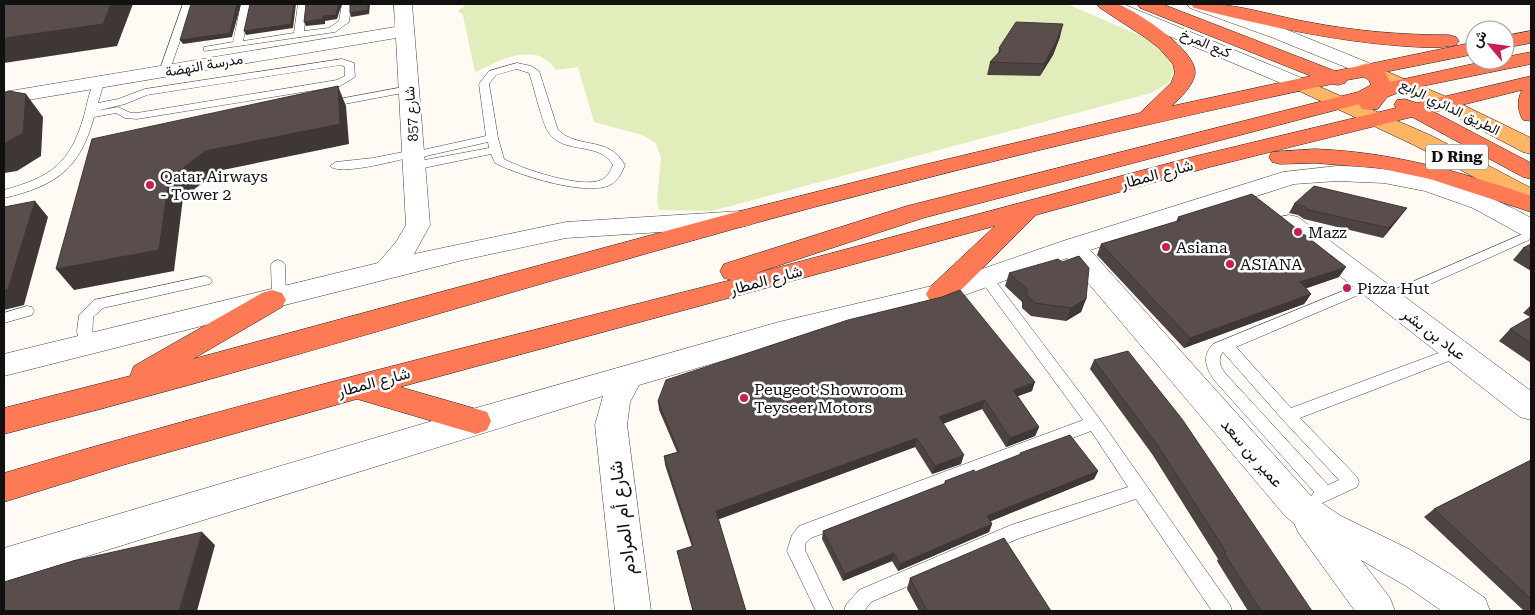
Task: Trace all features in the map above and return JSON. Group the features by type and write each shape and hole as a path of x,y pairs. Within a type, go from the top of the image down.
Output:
{"highway":[{"path":"1107,4 1167,45 1184,68 1185,73 1179,85 1148,117"},
{"path":"1146,4 1377,93 1414,110 1531,172"},
{"path":"1200,4 1317,31 1350,36 1403,41 1465,40"},
{"path":"1515,39 1530,37"},
{"path":"4,421 428,307 741,219 1148,117 1302,85 1367,69 1465,50"},
{"path":"514,346 849,232 935,207 1377,93 1402,84 1531,58"},
{"path":"1367,69 1380,81 1380,88 1370,106 1372,112 1380,119"},
{"name":"شارع المطار","path":"4,488 123,451 356,386 514,346 1204,161 1531,82"},
{"path":"1302,85 1333,84 1419,103 1442,102"},
{"path":"1531,92 1528,100 1531,115"},
{"path":"1204,161 1318,155 1363,157 1419,167 1531,204"},
{"path":"940,294 1028,209"},
{"path":"110,393 275,299"},
{"path":"356,386 476,422"}],"main road":[{"name":"الطريق الدائري الرابع","path":"1367,69 1442,102 1531,147"},
{"name":"D Ring","path":"1302,85 1438,147 1531,198"}],"street":[{"name":"شارع 857","path":"402,4 418,225"},
{"name":"كبع المرخ","path":"1107,4 1302,85"},
{"name":"كبع المرخ","path":"1196,4 1278,33 1367,69"},
{"name":"مدرسة النهضة","path":"4,98 404,31"},
{"path":"4,565 628,376 779,333 940,294 1072,247 1290,177 1345,172 1390,176 1420,182 1475,199 1528,233"},
{"path":"4,365 463,251 566,230 741,219"},
{"name":"عباد بن بشر","path":"1289,223 1531,408"},
{"path":"387,270 406,247 418,225 429,236 444,245 463,251"},
{"name":"عمير بن سعد","path":"1072,247 1312,500 1326,526 1384,554 1419,574 1472,611"},
{"name":"شارع أم المرادم","path":"628,376 615,402 611,425 633,611"},
{"path":"565,395 611,425"},
{"path":"1312,500 1377,611"}],"lane":[{"path":"164,72 188,4"},
{"path":"237,44 246,4"},
{"path":"299,35 302,4"},
{"path":"207,49 325,32 340,26 345,18 346,4"},
{"path":"342,62 350,65 350,77 340,83 137,116 129,116 118,110 90,111 122,102 145,92 342,62"},
{"path":"504,68 527,68 534,71 553,131 558,138 567,142 603,150 613,155 619,166 618,171 611,179 600,184 580,186 504,164 499,161 493,144 484,84 486,78 504,68"},
{"path":"4,194 23,189 48,178 67,164 77,151 99,82"},
{"path":"338,102 409,89"},
{"path":"336,166 414,158 493,144"},
{"path":"1226,345 1288,416 1351,482 1312,500 1214,369 1213,354 1218,348 1226,345 1379,292 1528,233"},
{"path":"275,299 278,265"},
{"path":"986,278 1094,423 1223,611"},
{"path":"85,345 86,315 99,304 205,281"},
{"path":"4,318 27,311"},
{"path":"1288,416 1457,352"},
{"path":"825,611 796,551 799,537 805,532 1094,423"},
{"path":"853,611 864,596 1008,535 1140,490"}],"green space":[{"path":"467,4 1067,4 1162,45 1173,59 1175,69 1168,83 1151,93 712,211 659,210 657,201 661,158 656,143 642,135 594,122 578,67 556,70 545,59 537,55 528,54 509,57 475,73 463,15 458,11"}],"building":[{"path":"4,4 111,4 103,24 4,38"},
{"path":"191,4 237,4 230,33 180,40"},
{"path":"250,4 294,4 291,24 244,31"},
{"path":"306,4 339,4 336,15 323,16 323,19 304,22"},
{"path":"350,4 368,4 368,10 350,13"},
{"path":"1016,22 1063,24 1044,64 990,62 1001,50 999,48"},
{"path":"338,86 340,124 205,151 169,178 159,250 56,269 92,139"},
{"path":"9,91 26,94 23,133 4,144 4,93"},
{"path":"1314,186 1407,208 1389,228 1309,210 1304,206 1294,204"},
{"path":"1252,194 1346,267 1300,282 1311,294 1190,338 1101,244 1181,220 1178,217"},
{"path":"35,201 8,289 4,290 4,207"},
{"path":"1531,244 1531,253 1523,248"},
{"path":"1079,256 1089,268 1086,299 1071,308 1035,303 1027,295 1027,289 1009,273 1058,259 1062,262"},
{"path":"960,290 1035,382 1013,390 1039,427 1010,438 985,400 939,417 964,455 935,466 917,438 716,511 746,611 693,611 677,551 693,546 664,456 679,452 658,401 666,380 848,320 942,297"},
{"path":"1531,317 1531,343 1510,329"},
{"path":"1128,351 1182,419 1312,611 1261,611 1224,553 1226,552 1158,446 1094,360"},
{"path":"1070,435 1098,471 987,516 992,524 900,564 894,553 845,574 823,531 946,483 945,481 974,470 975,472"},
{"path":"1531,460 1531,599 1434,509"},
{"path":"202,532 179,611 4,611 4,582 73,561"},
{"path":"1004,538 1051,611 927,611 910,578"}],"place":[{"name":"Qatar Airways - Tower 2","path":"150,185"},
{"name":"Mazz","path":"1298,232"},
{"name":"Asiana","path":"1166,247"},
{"name":"ASIANA","path":"1230,264"},
{"name":"Pizza Hut","path":"1347,288"},
{"name":"Peugeot Showroom Teyseer Motors","path":"744,398"}]}
